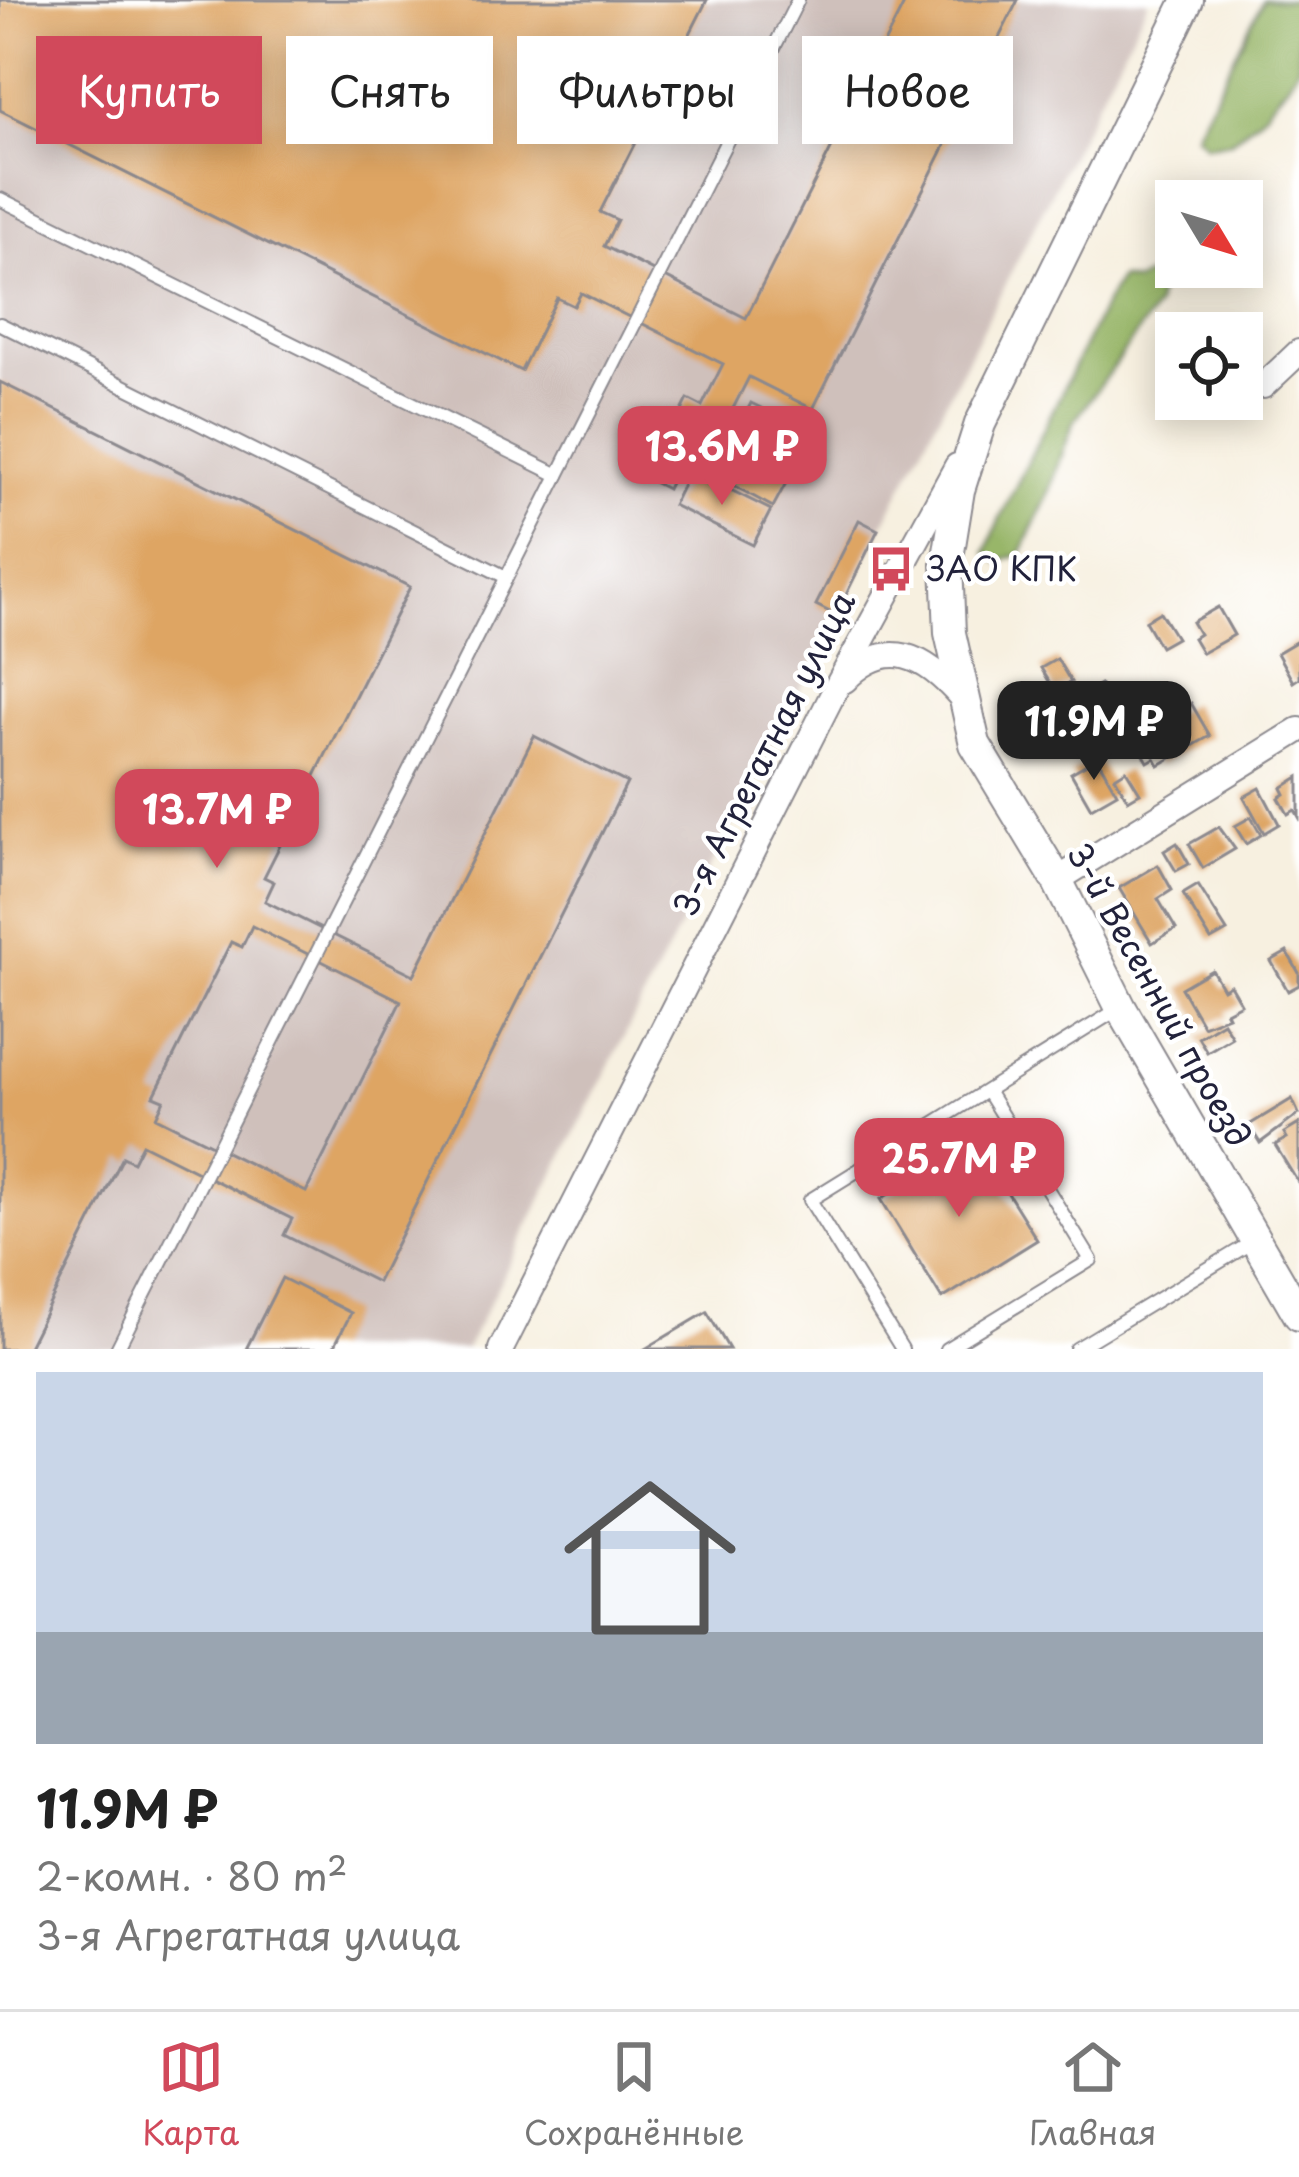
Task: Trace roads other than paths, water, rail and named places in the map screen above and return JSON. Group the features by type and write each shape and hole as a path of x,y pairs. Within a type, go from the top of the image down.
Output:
{"street":[{"name":"3-я Агрегатная улица","path":"501,1349 835,691 980,424 1188,0"},
{"path":"1263,386 1299,352"},
{"name":"3-й Весенний проезд","path":"980,424 959,490 947,564 950,633 975,744 1057,880 1121,1008 1299,1315"},
{"path":"835,691 854,670 877,658 900,654 922,661 961,697"},
{"path":"1057,880 1299,730"}],"lane":[{"path":"117,1349 798,0"},
{"path":"0,199 558,475"},
{"path":"0,324 506,577"},
{"path":"902,1349 810,1200 1121,1008"},
{"path":"946,1349 1091,1260 987,1090"},
{"path":"1076,1349 1256,1240"}],"place":[{"name":"ЗАО КПК","path":"891,569"}]}
